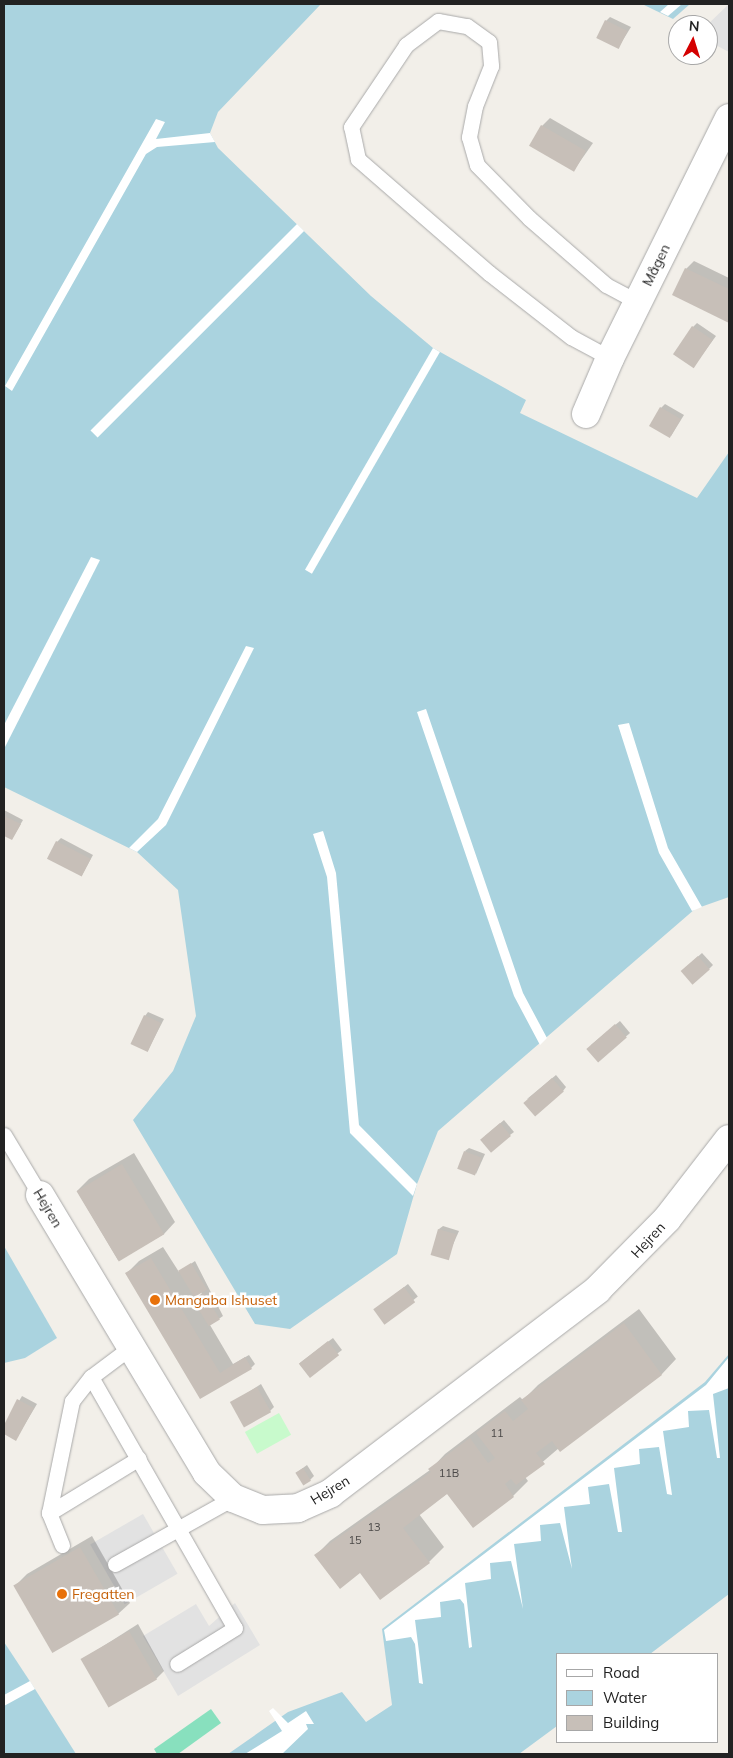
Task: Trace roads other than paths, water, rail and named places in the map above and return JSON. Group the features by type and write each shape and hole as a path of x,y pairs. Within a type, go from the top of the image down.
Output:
{"street":[{"name":"Mågen","path":"586,414 610,358 729,118"},
{"name":"Hejren","path":"40,1195 207,1473 233,1498 263,1510 298,1508 331,1492 597,1290 667,1219 729,1139"}],"lane":[{"path":"610,358 571,337 489,273 358,160 351,127 406,44 438,21 467,26 489,42 491,66 475,106 469,137 477,165 529,218 606,285 638,302"},
{"name":"Hejren","path":"4,1135 40,1195"},
{"path":"62,1545 49,1512 72,1401 91,1378 131,1346"},
{"path":"91,1378 180,1528 235,1628 177,1664"},
{"path":"49,1512 139,1458"},
{"path":"115,1564 233,1498"}],"water":[{"path":"4,4 321,4 218,112 210,133 218,148 371,296 433,348 526,400 520,413 697,498 729,452 729,897 695,909 438,1131 417,1184 397,1254 290,1329 255,1324 133,1120 173,1071 196,1016 178,890 137,852 4,787"},
{"path":"642,4 690,4 678,15 668,15 668,17"},
{"path":"4,1246 57,1338 25,1358 4,1363"},
{"path":"729,1354 729,1594 651,1653 556,1653 556,1727 519,1754 228,1754 288,1712 342,1692 366,1722 392,1705 382,1629 705,1382"},
{"path":"4,1642 35,1689 76,1754 4,1754"}],"place":[{"name":"Mangaba Ishuset","path":"155,1300"},
{"name":"Fregatten","path":"62,1594"}]}
